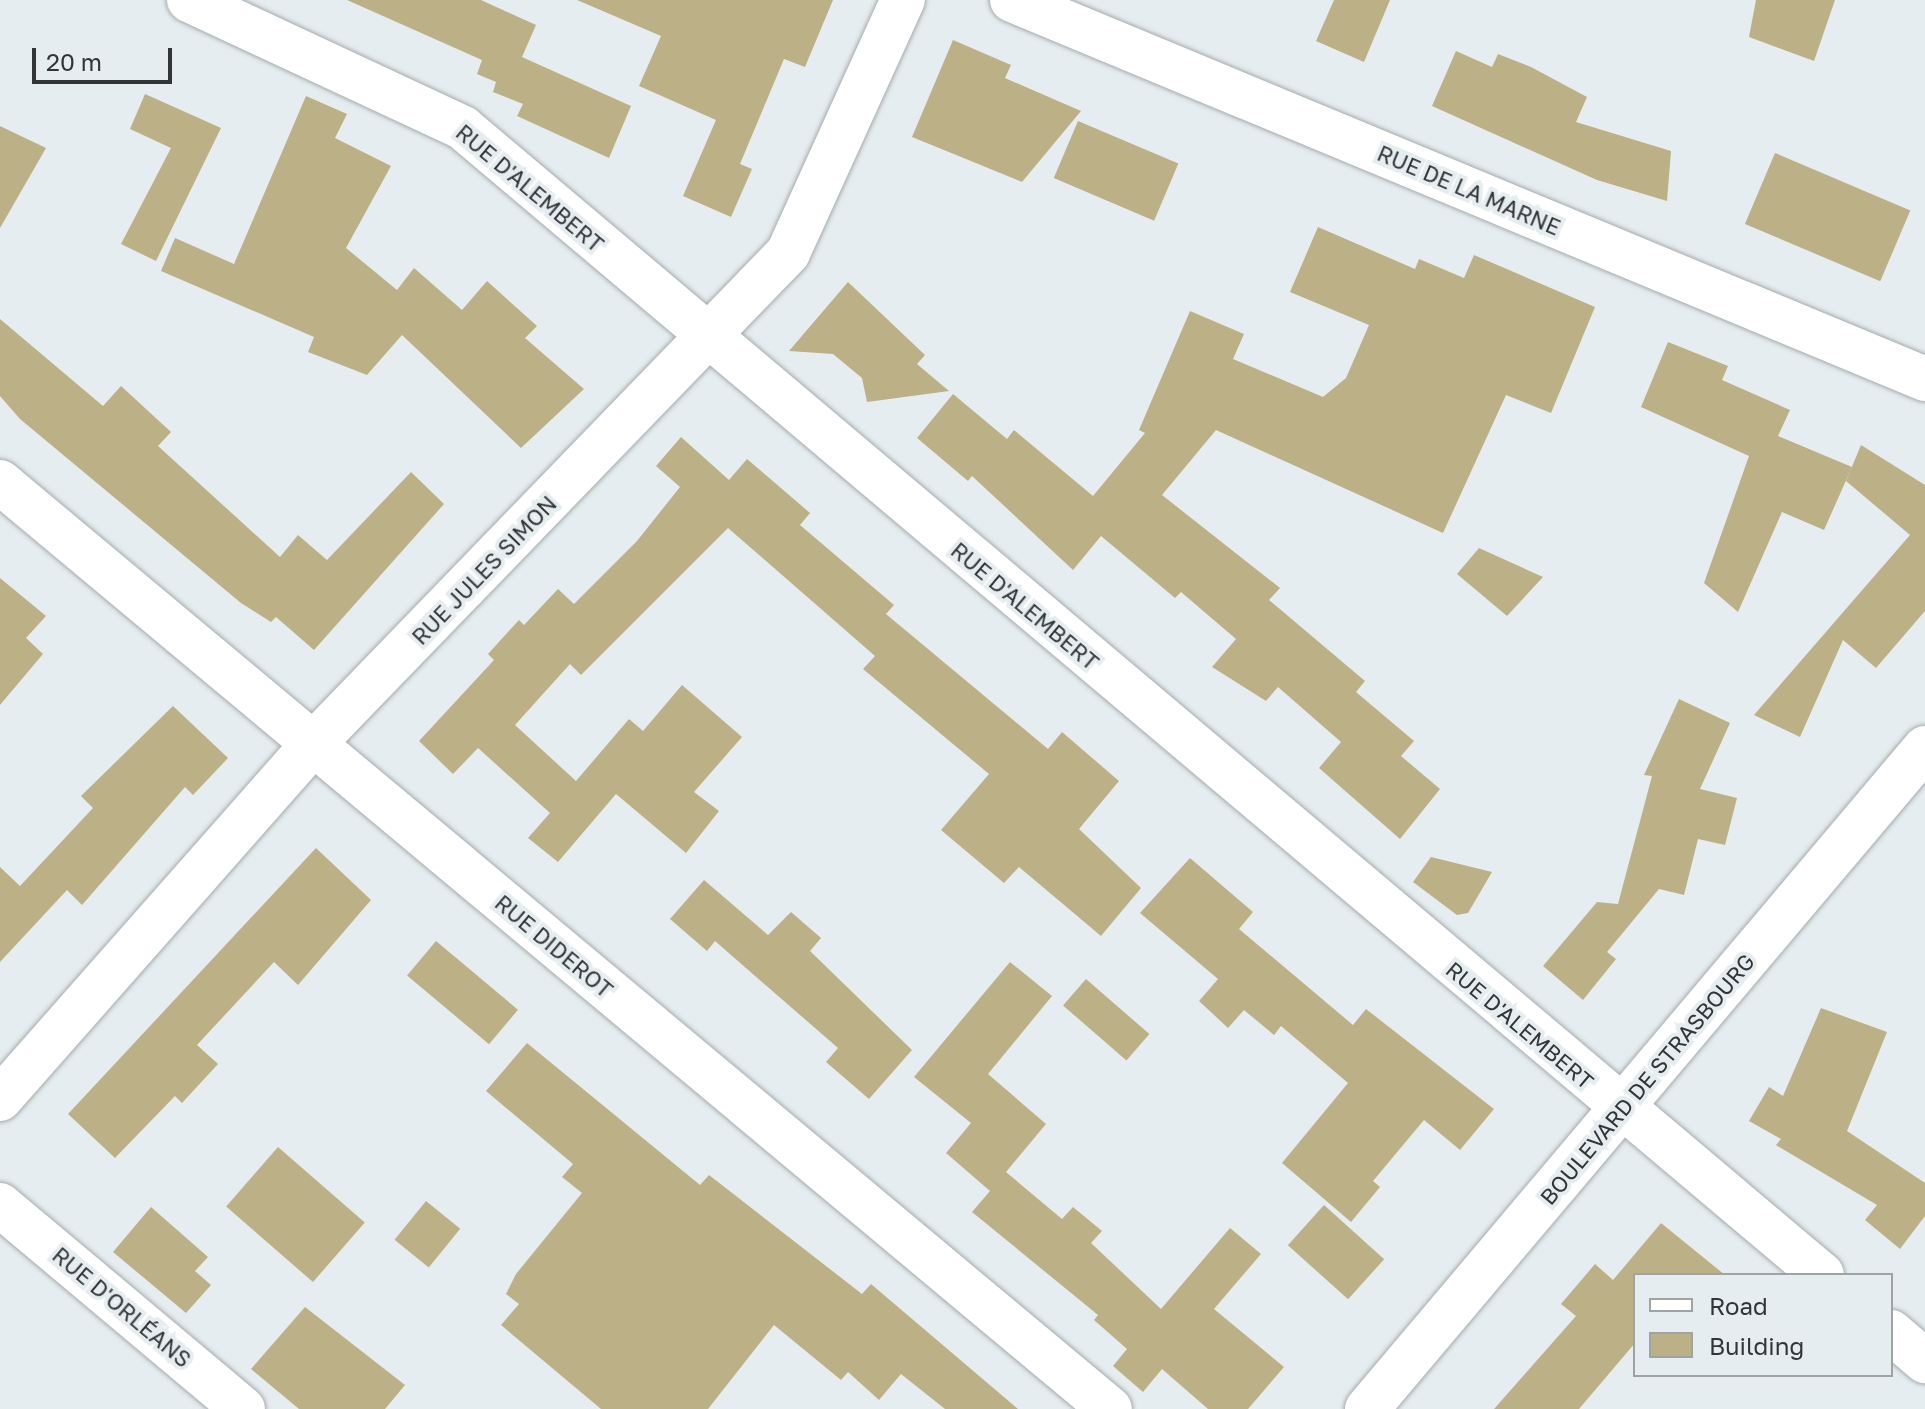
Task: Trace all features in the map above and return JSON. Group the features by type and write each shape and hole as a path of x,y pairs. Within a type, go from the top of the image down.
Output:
{"street":[{"name":"RUE D'ALEMBERT","path":"189,0 463,128 1621,1110 1820,1273"},
{"name":"RUE JULES SIMON","path":"0,1099 313,744 710,339 788,253 903,0"},
{"name":"RUE DE LA MARNE","path":"1012,0 1925,379"},
{"name":"RUE DIDEROT","path":"0,482 1110,1409"},
{"name":"BOULEVARD DE STRASBOURG","path":"1367,1409 1925,748"},
{"name":"RUE D'ORLÉANS","path":"0,1205 243,1409"},
{"path":"1893,1334 1925,1361"}],"building":[{"path":"347,0 481,0 536,25 522,57 631,106 609,158 517,116 523,104 493,92 496,82 477,74 482,60"},
{"path":"577,0 833,0 805,67 784,59 740,164 752,169 731,217 683,196 716,120 639,86 661,36"},
{"path":"1334,0 1390,0 1364,62 1316,41"},
{"path":"1756,0 1835,0 1814,61 1749,37"},
{"path":"953,40 1011,65 1005,78 1081,111 1022,182 912,137"},
{"path":"1456,51 1492,67 1498,54 1531,67 1587,97 1576,122 1671,151 1667,201 1597,180 1432,106"},
{"path":"145,94 221,128 156,261 121,244 171,148 130,129"},
{"path":"306,96 347,114 335,138 391,166 346,248 397,290 414,268 462,310 487,281 537,326 525,338 584,389 521,448 402,335 367,375 308,352 314,337 161,271 175,238 234,264"},
{"path":"1078,121 1178,164 1154,221 1054,178"},
{"path":"0,126 46,148 0,228"},
{"path":"1775,153 1910,210 1880,281 1745,224"},
{"path":"1318,227 1415,269 1419,259 1464,278 1474,255 1595,307 1551,413 1506,395 1443,533 1216,430 1162,495 1280,588 1269,600 1365,681 1356,692 1414,741 1401,756 1440,789 1400,839 1319,768 1341,742 1278,687 1266,701 1212,667 1236,639 1181,592 1175,598 1101,536 1073,570 972,476 968,481 917,438 953,394 1007,439 1014,430 1093,496 1145,433 1139,430 1190,311 1244,334 1233,359 1323,397 1346,378 1369,325 1290,292"},
{"path":"848,282 925,355 917,364 949,391 867,402 862,378 833,354 789,351"},
{"path":"0,319 103,406 121,386 171,432 158,446 280,557 298,535 327,560 411,472 444,504 314,650 276,617 271,622 241,603 20,419 0,396"},
{"path":"1668,342 1728,366 1722,380 1790,410 1778,436 1852,467 1824,530 1782,512 1738,612 1704,583 1749,456 1641,407"},
{"path":"681,437 729,480 747,459 810,513 800,525 894,605 886,614 1048,749 1062,732 1119,781 1079,829 1141,888 1101,936 1019,867 1004,883 941,830 989,774 863,669 875,656 728,528 581,675 570,664 515,725 576,781 629,719 643,731 682,685 742,737 694,792 719,811 686,853 616,794 558,862 528,838 550,813 478,748 453,774 419,741 494,660 488,654 519,620 524,625 558,589 574,604 637,541 680,487 656,466"},
{"path":"1861,445 1925,485 1925,611 1876,668 1843,640 1800,737 1754,715 1910,535 1846,481"},
{"path":"1479,548 1543,577 1507,616 1457,574"},
{"path":"0,578 46,616 26,638 43,654 0,705"},
{"path":"1679,699 1730,723 1700,789 1737,798 1725,845 1698,839 1684,895 1659,889 1607,952 1616,959 1583,1000 1543,966 1597,902 1618,904 1652,776 1644,775"},
{"path":"173,706 228,758 193,795 185,787 82,905 67,890 0,962 0,867 20,886 93,808 81,796"},
{"path":"316,848 371,900 298,985 274,962 197,1045 218,1064 182,1103 175,1096 115,1158 68,1114"},
{"path":"1431,857 1492,872 1468,913 1457,915 1413,882"},
{"path":"1190,858 1253,912 1239,929 1353,1025 1366,1009 1494,1109 1460,1150 1424,1120 1373,1181 1380,1187 1351,1222 1282,1163 1348,1083 1281,1026 1274,1035 1244,1010 1228,1028 1199,1001 1218,979 1140,913"},
{"path":"704,880 768,935 791,912 821,938 810,951 912,1050 869,1099 826,1062 838,1048 715,941 707,951 670,919"},
{"path":"436,941 518,1010 489,1044 407,975"},
{"path":"1010,962 1052,996 988,1074 1046,1124 1006,1172 1062,1219 1073,1207 1102,1231 1091,1243 1161,1309 1230,1228 1261,1254 1214,1309 1284,1367 1248,1409 1208,1409 1162,1369 1143,1392 1113,1366 1127,1349 1094,1320 1098,1315 972,1212 990,1191 946,1153 971,1123 914,1077"},
{"path":"1086,979 1149,1034 1126,1061 1063,1005"},
{"path":"1821,1008 1887,1032 1847,1131 1925,1183 1925,1216 1900,1249 1865,1220 1877,1205 1776,1145 1781,1139 1749,1121 1769,1087 1783,1096"},
{"path":"527,1043 700,1185 709,1175 862,1294 871,1284 1018,1409 945,1409 901,1374 879,1400 848,1372 841,1380 774,1325 708,1409 601,1409 501,1325 519,1304 506,1294 516,1274 582,1193 562,1177 573,1164 486,1091"},
{"path":"278,1147 365,1222 313,1282 226,1207"},
{"path":"426,1201 460,1229 429,1268 395,1240"},
{"path":"1324,1205 1384,1259 1348,1299 1288,1245"},
{"path":"151,1207 208,1257 195,1271 211,1285 186,1313 113,1252"},
{"path":"1661,1223 1723,1273 1633,1273 1633,1345 1579,1409 1494,1409 1576,1316 1561,1304 1595,1264 1613,1280"},
{"path":"305,1307 405,1385 385,1409 299,1409 251,1369"}]}
